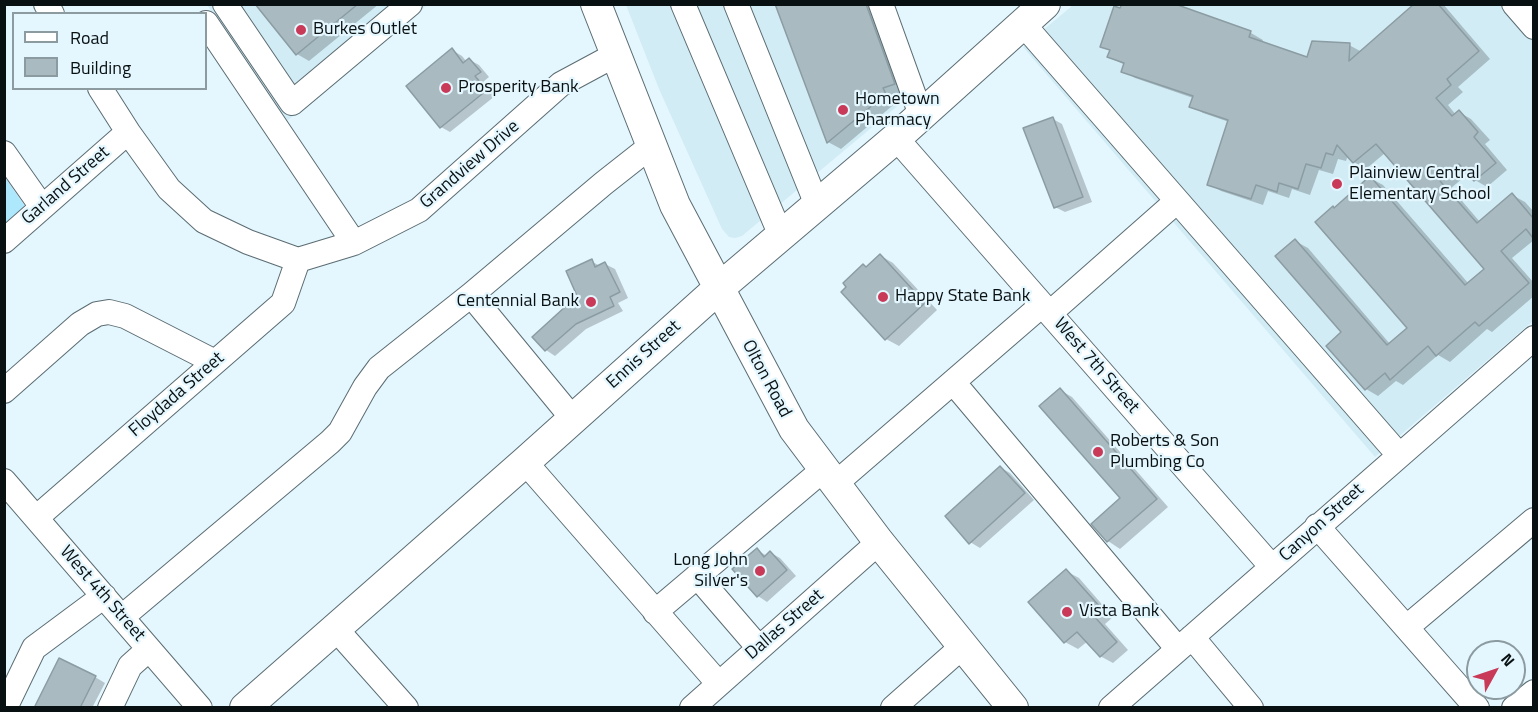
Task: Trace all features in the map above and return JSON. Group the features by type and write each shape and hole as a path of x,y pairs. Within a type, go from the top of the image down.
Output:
{"main road":[{"name":"Olton Road","path":"596,4 675,205 794,429 879,543 1013,708"},
{"name":"Ennis Street","path":"244,708 718,289 896,138 1030,13"}],"street":[{"path":"225,4 292,104 410,4"},
{"path":"683,4 781,236"},
{"path":"736,4 817,205"},
{"path":"880,4 921,115"},
{"path":"1514,4 1533,27"},
{"path":"1030,13 1177,201 1399,455"},
{"path":"207,24 354,243"},
{"name":"Grandview Drive","path":"298,260 354,243 419,210 561,84 615,55"},
{"path":"101,90 169,189 204,221 248,242 298,260"},
{"name":"Garland Street","path":"4,241 128,132"},
{"name":"West 7th Street","path":"896,138 1272,567"},
{"path":"122,617 330,442 340,432 365,387 379,368 651,146"},
{"path":"4,153 42,207"},
{"path":"655,612 697,576 830,477 1046,309 1177,201"},
{"name":"Floydada Street","path":"36,518 284,303 298,260"},
{"path":"471,295 573,419"},
{"path":"4,391 80,324 97,314 109,312 125,316 215,362"},
{"name":"Canyon Street","path":"1111,708 1533,338"},
{"path":"953,382 1185,643 1251,708"},
{"path":"525,462 718,684"},
{"name":"West 4th Street","path":"4,481 200,708"},
{"path":"1407,627 1533,520"},
{"path":"1317,526 1478,708"},
{"name":"Dallas Street","path":"692,708 879,543"},
{"path":"697,576 759,648"},
{"path":"5,708 34,648 104,596"},
{"path":"335,628 406,708"},
{"path":"893,708 963,646"},
{"path":"110,708 130,666 149,649"},
{"path":"1514,708 1533,692"}],"shaded area":[{"path":"207,5 427,5 287,121"},
{"path":"626,5 872,5 907,98 742,236 729,237 722,229 659,89"},
{"name":"Plainview Central Elementary School","path":"1073,5 1533,5 1533,321 1375,457 1023,47"},
{"path":"4,176 27,209 4,229"}],"building":[{"name":"Burkes Outlet","path":"255,4 358,4 296,55"},
{"path":"775,4 866,4 895,84 883,88 886,94 827,143"},
{"path":"1122,4 1175,4 1251,31 1249,37 1307,57 1312,41 1350,43 1349,61 1414,4 1438,4 1479,51 1447,79 1451,85 1436,98 1452,116 1459,110 1478,132 1474,137 1496,163 1474,181 1459,164 1440,181 1477,223 1512,193 1533,218 1533,238 1526,229 1501,251 1529,283 1479,326 1475,322 1436,356 1428,346 1390,380 1385,373 1365,390 1326,346 1341,332 1275,256 1295,239 1387,345 1407,328 1315,222 1370,176 1465,285 1484,269 1376,144 1353,163 1337,145 1333,155 1326,153 1321,168 1306,164 1298,189 1279,183 1277,192 1256,185 1251,199 1207,185 1228,120 1189,107 1193,96 1121,72 1124,63 1107,57 1110,50 1100,47 1114,6 1120,8"},
{"name":"Prosperity Bank","path":"452,48 463,63 469,58 481,72 475,76 487,90 440,128 406,86"},
{"path":"1053,117 1083,197 1054,208 1023,128"},
{"name":"Happy State Bank","path":"880,254 925,303 885,340 841,292 846,287 843,283 863,264 866,267"},
{"name":"Centennial Bank","path":"592,259 595,267 605,262 620,292 610,297 614,306 576,324 545,351 532,337 577,296 566,271"},
{"name":"Roberts & Son Plumbing Co","path":"1060,388 1157,499 1107,542 1091,524 1120,498 1039,406"},
{"path":"1000,466 1025,493 969,544 945,516"},
{"path":"757,548 764,557 770,551 787,570 757,597 732,569"},
{"name":"Vista Bank","path":"1066,569 1102,609 1094,616 1117,642 1100,657 1077,632 1064,643 1028,602"},
{"path":"59,658 96,676 80,708 34,708"}],"place":[{"name":"Burkes Outlet","path":"301,30"},
{"name":"Prosperity Bank","path":"446,88"},
{"name":"Hometown Pharmacy","path":"843,110"},
{"name":"Plainview Central Elementary School","path":"1337,184"},
{"name":"Happy State Bank","path":"883,297"},
{"name":"Centennial Bank","path":"591,302"},
{"name":"Roberts & Son Plumbing Co","path":"1098,452"},
{"name":"Long John Silver's","path":"760,571"},
{"name":"Vista Bank","path":"1067,612"}]}
